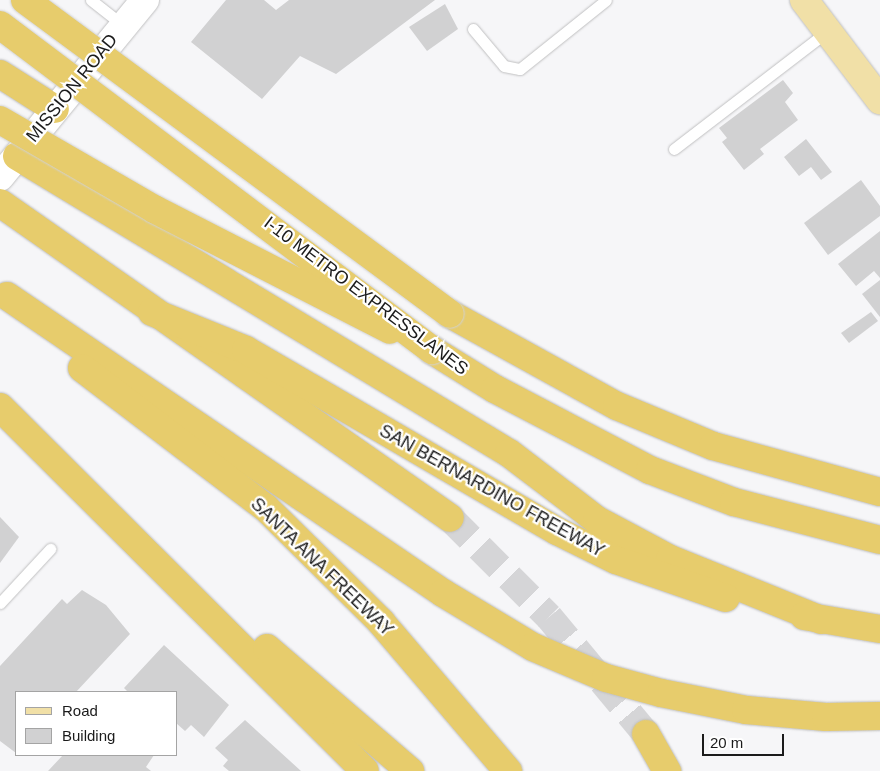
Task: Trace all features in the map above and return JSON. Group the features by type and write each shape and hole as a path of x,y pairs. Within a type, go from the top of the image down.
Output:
{"highway":[{"name":"I-10 METRO EXPRESSLANES","path":"25,0 450,314 617,406 696,438 795,472 880,492"},
{"name":"I-10 METRO EXPRESSLANES","path":"0,25 432,350 495,389 650,470 734,502 880,540"},
{"path":"0,74 55,109"},
{"path":"0,120 154,209 432,350"},
{"path":"8,166 509,453 597,520 670,559 822,620"},
{"path":"0,203 152,312 450,518"},
{"path":"3,294 443,593 533,647 606,678 680,697 756,710 880,716"},
{"name":"SANTA ANA FREEWAY","path":"3,294 41,338 266,508 381,622 507,771"},
{"name":"SAN BERNARDINO FREEWAY","path":"152,312 246,350 496,498 616,560 709,593 822,620 880,629"},
{"path":"0,406 95,497 365,771"},
{"path":"95,497 410,771"},
{"path":"646,734 667,771"}],"main road":[{"name":"MISSION ROAD","path":"8,166 145,0"},
{"path":"804,0 880,100"}],"lane":[{"path":"91,0 124,26"},
{"path":"472,29 504,66 520,69 606,0"},
{"path":"674,149 828,31"},
{"path":"0,603 50,549"}],"building":[{"path":"226,0 264,0 276,10 289,0 435,0 336,74 300,56 262,99 191,42"},
{"path":"445,4 458,29 427,51 409,27"},
{"path":"783,80 793,93 785,102 798,120 760,149 764,154 744,170 722,142 727,138 719,128"},
{"path":"806,139 832,172 821,180 811,167 799,176 784,157"},
{"path":"861,180 880,206 880,216 828,255 804,223"},
{"path":"880,231 880,278 874,271 856,286 838,264"},
{"path":"880,280 880,317 862,294"},
{"path":"871,312 878,321 849,343 841,333"},
{"path":"0,517 19,537 0,563"},
{"path":"82,590 106,605 130,634 77,691 15,691 15,752 0,741 0,666 62,599 67,604"},
{"path":"164,645 229,705 204,737 191,725 185,731 178,725 178,691 127,691 124,688"},
{"path":"245,720 301,771 229,771 223,766 228,760 215,748"},
{"path":"62,756 153,756 146,767 151,771 48,771"}],"tunnel":[{"path":"450,518 549,617 646,734"}]}
